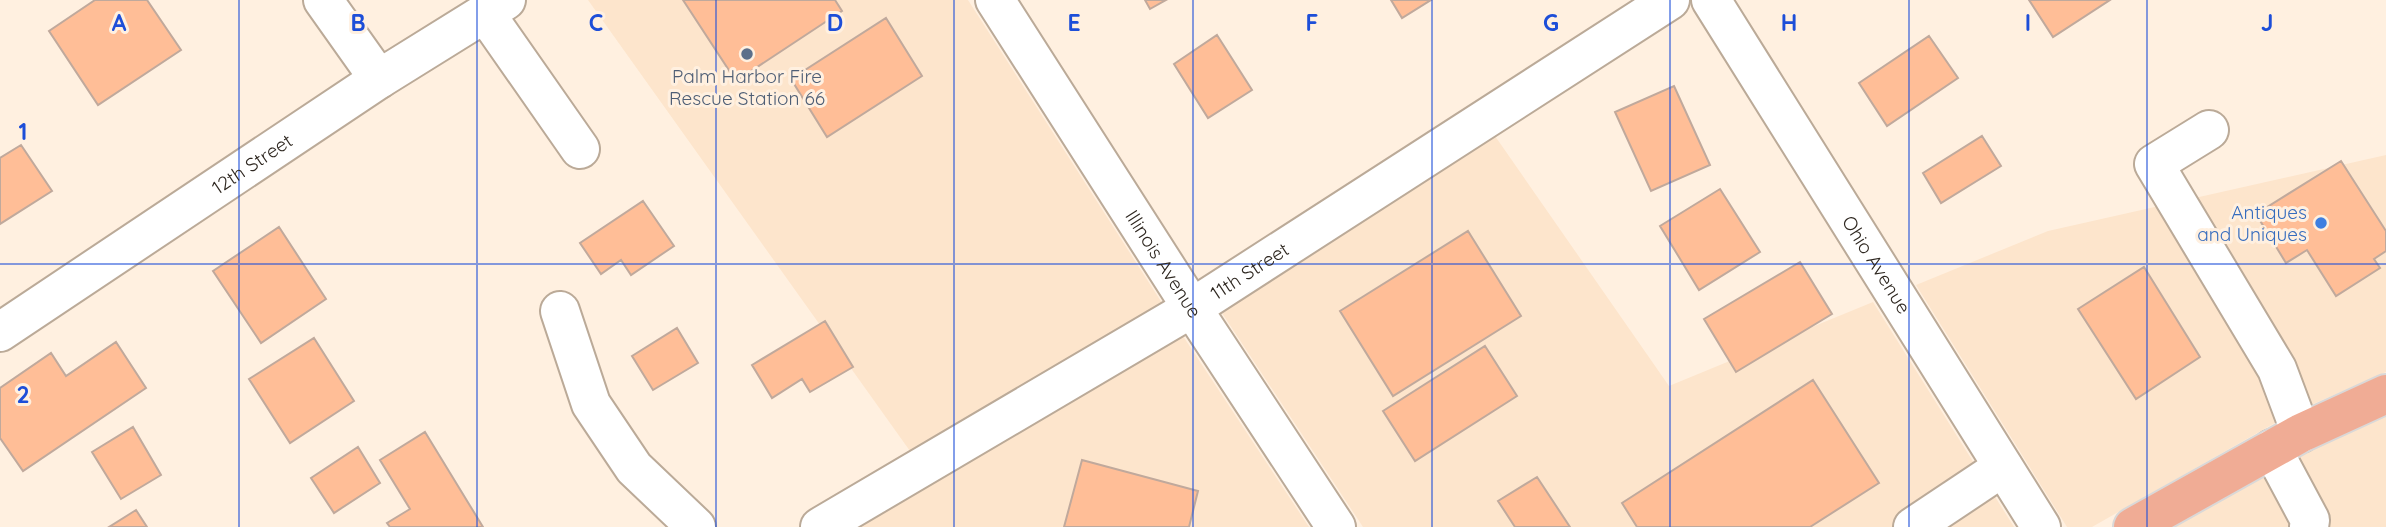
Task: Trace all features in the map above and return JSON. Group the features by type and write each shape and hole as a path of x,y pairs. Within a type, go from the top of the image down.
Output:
{"main road":[{"path":"2133,527 2286,441 2386,394"}],"street":[{"path":"323,0 379,79"},
{"name":"Illinois Avenue","path":"995,0 1336,527"},
{"name":"11th Street","path":"833,524 1192,308 1670,0"},
{"name":"Ohio Avenue","path":"1711,0 2041,527"},
{"path":"496,7 580,149"},
{"name":"12th Street","path":"0,332 379,79 496,7"},
{"path":"2209,130 2154,164 2277,369 2286,441 2310,520 2309,527"},
{"path":"560,312 591,404 634,468 696,527"},
{"path":"1913,527 2003,467"}],"shaded area":[{"path":"588,0 968,0 1162,303 910,451"},
{"path":"1495,136 1669,386 1873,302 2014,527 1363,527 1222,313"},
{"path":"2386,155 2386,372 2273,424 2092,527 2067,527 1916,285 2048,231"},
{"path":"1183,336 1309,527 860,527"},
{"path":"2386,416 2386,527 2174,527 2310,451"}],"building":[{"path":"95,0 147,0 181,50 98,105 49,31"},
{"name":"Palm Harbor Fire Rescue Station 66","path":"683,0 835,0 842,11 736,81"},
{"path":"1145,0 1166,0 1150,9"},
{"path":"1391,0 1431,0 1402,18"},
{"path":"2029,0 2110,0 2053,37"},
{"path":"886,18 922,76 827,137 791,79"},
{"path":"1217,35 1252,90 1208,118 1174,64"},
{"path":"1929,36 1958,78 1887,126 1859,83"},
{"path":"1674,86 1710,165 1651,191 1615,112"},
{"path":"1982,136 2001,166 1941,203 1923,173"},
{"path":"21,145 52,191 0,224 0,158"},
{"name":"Antiques and Uniques","path":"2341,161 2386,231 2386,251 2374,259 2380,268 2336,296 2307,250 2286,263 2256,214"},
{"path":"1720,189 1760,252 1699,290 1660,226"},
{"path":"643,201 674,246 631,275 621,260 601,274 580,243"},
{"path":"279,227 326,299 261,343 213,271"},
{"path":"1468,231 1521,316 1393,396 1340,311"},
{"path":"1800,262 1832,314 1736,372 1704,319"},
{"path":"2144,267 2200,357 2136,399 2078,309"},
{"path":"825,321 853,367 810,392 802,379 772,398 752,365"},
{"path":"677,328 698,363 653,390 632,356"},
{"path":"314,338 354,401 290,443 249,379"},
{"path":"116,342 146,388 23,471 0,438 0,388 51,353 66,376"},
{"path":"1485,346 1517,396 1415,461 1383,411"},
{"path":"1813,380 1879,483 1810,527 1637,527 1622,503"},
{"path":"133,427 161,475 121,499 92,452"},
{"path":"425,432 483,527 390,527 387,523 410,509 380,460"},
{"path":"358,447 380,483 334,513 311,478"},
{"path":"1082,460 1198,491 1189,527 1064,527"},
{"path":"1537,477 1570,527 1515,527 1498,501"},
{"path":"136,510 147,527 109,527"}],"place":[{"name":"Palm Harbor Fire Rescue Station 66","path":"747,54"},
{"name":"Antiques and Uniques","path":"2321,223"}]}
